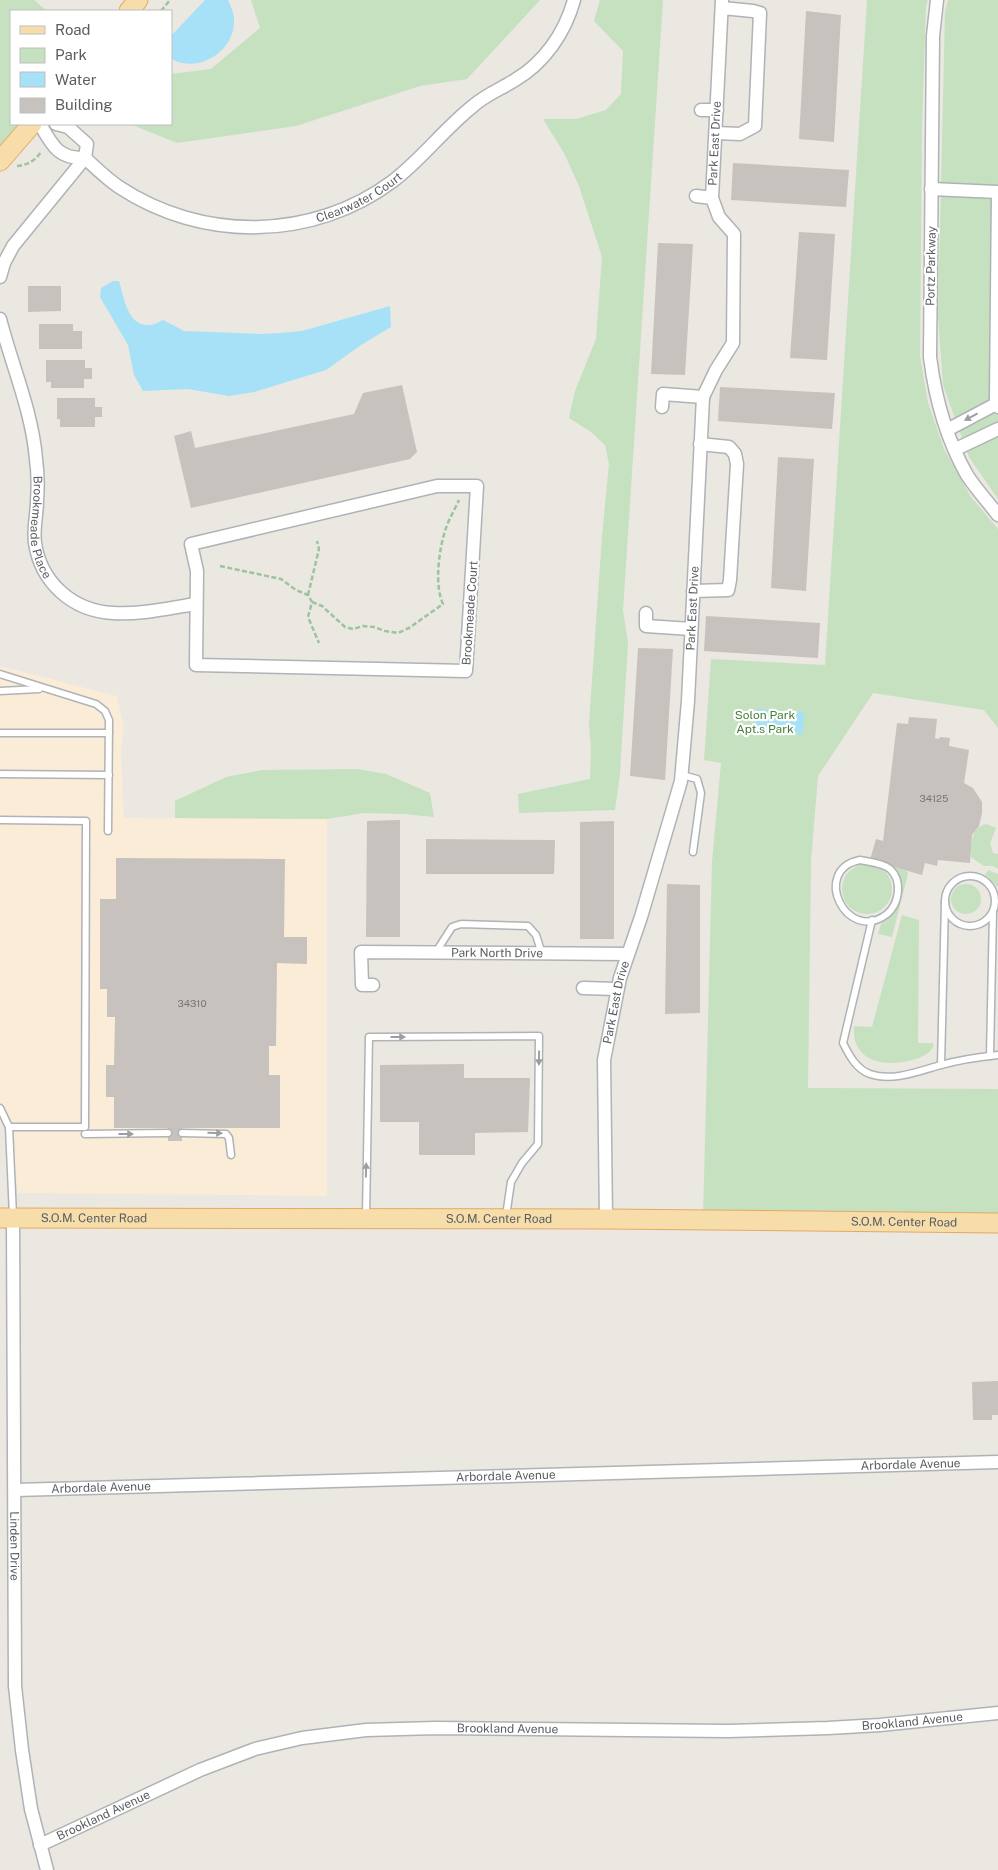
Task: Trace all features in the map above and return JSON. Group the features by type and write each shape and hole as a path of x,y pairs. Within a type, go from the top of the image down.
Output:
{"main road":[{"path":"130,10 138,0"},
{"path":"7,164 31,125"},
{"name":"S.O.M. Center Road","path":"7,1218 606,1219 998,1223"}],"street":[{"name":"Clearwater Court","path":"41,125 52,145 71,158 85,158 105,176 132,195 173,214 219,226 265,228 291,225 346,209 392,182 413,165 453,122 477,102 524,75 539,62 556,40 570,15 574,0"},
{"name":"Portz Parkway","path":"937,0 933,36 930,357 934,388 947,430 967,475 998,515"},
{"path":"716,134 740,134 754,126 760,13 722,4"},
{"name":"Park East Drive","path":"606,1219 604,1060 617,989 653,878 682,775 688,701 703,397 716,370 733,343 734,234 719,217 712,198 722,4"},
{"path":"701,110 717,110"},
{"path":"0,277 13,246 85,158 87,144 68,127 60,125"},
{"path":"931,189 998,193 997,405 947,430"},
{"path":"696,196 712,198"},
{"name":"Brookmeade Place","path":"0,319 33,430 38,486 34,541 42,568 50,581 63,595 71,600 87,608 103,612 128,613 196,604"},
{"path":"662,407 663,394 703,397"},
{"path":"956,449 998,429"},
{"path":"693,591 728,590 737,464 735,454 729,448 700,444"},
{"name":"Brookmeade Court","path":"437,486 477,486 466,671 196,665 196,604 196,571 191,544 437,486"},
{"path":"646,613 646,626 691,629"},
{"name":"Park North Drive","path":"373,985 362,985 361,952 628,954"},
{"path":"584,988 617,989"},
{"name":"Linden Drive","path":"7,1218 15,1490 15,1686 31,1809 46,1870"},
{"name":"Arbordale Avenue","path":"15,1490 998,1462"},
{"name":"Brookland Avenue","path":"40,1845 200,1770 255,1750 302,1738 366,1730 436,1728 728,1731 828,1728 880,1725 998,1713"}],"lane":[{"path":"0,674 96,704 105,711 109,720 108,832"},
{"path":"0,690 45,689"},
{"path":"0,733 109,733"},
{"path":"0,774 108,775"},
{"path":"682,775 697,779 701,793 693,852"},
{"path":"0,820 86,821 85,1127 9,1127"},
{"path":"860,860 882,865 890,869 896,877 898,887 894,906 887,914 872,920 858,919 848,915 841,907 837,898 836,887 838,877 844,868 852,862 860,860"},
{"path":"941,1066 946,892 951,884 959,878 968,876 978,877 986,881 996,898 990,1056"},
{"path":"945,902 948,913 955,922 965,926 976,926 986,921 995,909"},
{"path":"872,920 843,1043 858,1066 870,1074 891,1077 998,1055"},
{"path":"436,953 452,927 462,924 528,926 536,935 542,954"},
{"path":"366,1219 369,1037 539,1036 538,1144 522,1163 511,1182 506,1219"},
{"path":"0,1108 9,1127 7,1218"},
{"path":"85,1134 168,1133"},
{"path":"182,1133 226,1134 229,1138 230,1155"}],"path":[{"path":"161,10 170,0"},
{"path":"7,164 26,165 37,157 43,148"},
{"path":"220,566 281,579 296,590 308,595 312,602 322,606 345,627 353,629 363,626 374,627 398,633 409,628 443,604 439,596 440,552 446,527 460,500"},
{"path":"308,595 318,549 317,541"},
{"path":"312,602 308,617 319,643"}],"shaded area":[{"path":"0,666 117,696 124,727 121,751 124,818 327,819 327,1196 18,1193 9,1127 0,1108"}],"green space":[{"path":"0,0 34,0 46,10 10,10 10,125 31,125 0,161"},
{"path":"251,0 540,0 467,79 420,86 296,126 177,143 132,125 172,125 172,74 211,69 260,28"},
{"path":"600,0 663,0 623,610 628,643 620,774 615,810 519,813 518,794 590,779 591,750 589,724 609,464 605,445 591,432 569,418 575,391 596,339 602,257 579,186 564,153 543,119 576,119 606,110 621,94 623,51 594,21"},
{"name":"Solon Park Apt.s Park","path":"867,0 928,0 926,7 922,126 920,356 928,403 944,449 971,497 998,529 998,728 984,710 873,693 818,776 811,861 808,1088 998,1089 998,1223 703,1220 712,862 721,763 704,760 711,659 825,665"},
{"path":"948,0 998,0 998,499 969,457 943,385 938,315 945,12"},
{"path":"357,769 386,774 430,793 434,817 364,813 327,819 175,818 175,801 226,777 262,770"},
{"path":"986,824 996,828 990,843 993,853 998,854 998,869 993,866 984,866 971,857 974,833"},
{"path":"867,864 885,871 892,889 885,907 867,914 849,907 842,889 849,871"},
{"path":"891,866 907,871 908,874 892,937 878,934 882,921 898,902"},
{"path":"988,870 998,874 998,887 985,875"},
{"path":"966,884 977,888 981,899 977,910 966,914 955,910 951,899 955,888"},
{"path":"902,915 919,920 918,1043 933,1043 931,1050 922,1056 909,1061 894,1063 878,1061 865,1055 856,1044 854,1026 872,1027"}],"water":[{"path":"205,0 228,0 233,11 233,32 224,48 209,59 191,64 181,63 172,59 172,35"},
{"path":"113,281 119,281 127,309 135,320 141,324 156,324 163,320 184,331 280,333 302,331 390,306 391,327 361,345 326,370 254,392 229,396 188,389 143,391 134,375 128,345 100,297 101,288"},
{"path":"756,709 804,712 803,734 754,731"}],"building":[{"path":"806,11 841,15 834,142 799,139"},
{"path":"733,163 849,170 846,207 731,200"},
{"path":"799,232 835,234 827,360 790,358"},
{"path":"658,243 693,244 685,375 651,374"},
{"path":"28,286 61,286 61,311 28,312"},
{"path":"39,324 73,324 73,331 82,331 82,349 39,349"},
{"path":"46,360 85,360 85,368 92,368 92,379 84,379 84,388 51,388 51,382 46,382"},
{"path":"402,385 417,452 410,459 191,508 174,436 191,431 195,448 354,414 363,393"},
{"path":"720,387 835,393 832,429 718,421"},
{"path":"57,398 95,398 95,407 102,407 102,417 95,417 95,427 60,427 60,419 57,419"},
{"path":"778,457 814,459 806,591 771,588"},
{"path":"706,616 820,623 818,658 704,651"},
{"path":"638,648 673,649 665,780 630,776"},
{"path":"909,717 937,719 935,738 950,738 949,746 969,750 964,783 973,788 982,802 979,826 972,835 970,863 938,860 937,866 925,863 922,875 870,860 876,839 883,841 897,723 908,724"},
{"path":"400,820 400,937 366,937 367,821"},
{"path":"614,821 614,939 580,939 580,822"},
{"path":"426,839 555,840 554,874 426,874"},
{"path":"116,858 285,859 284,937 307,937 307,964 277,963 276,1046 269,1046 269,1075 280,1075 280,1128 182,1128 182,1141 168,1141 168,1128 114,1128 114,1097 106,1097 106,1065 114,1065 115,1017 107,1017 107,989 100,989 100,899 116,899"},
{"path":"667,884 700,885 700,1013 665,1014"},
{"path":"464,1064 464,1078 530,1078 528,1132 475,1133 475,1155 419,1155 419,1122 380,1122 380,1065"},
{"path":"998,1381 998,1415 992,1415 992,1420 973,1420 972,1382"}]}
